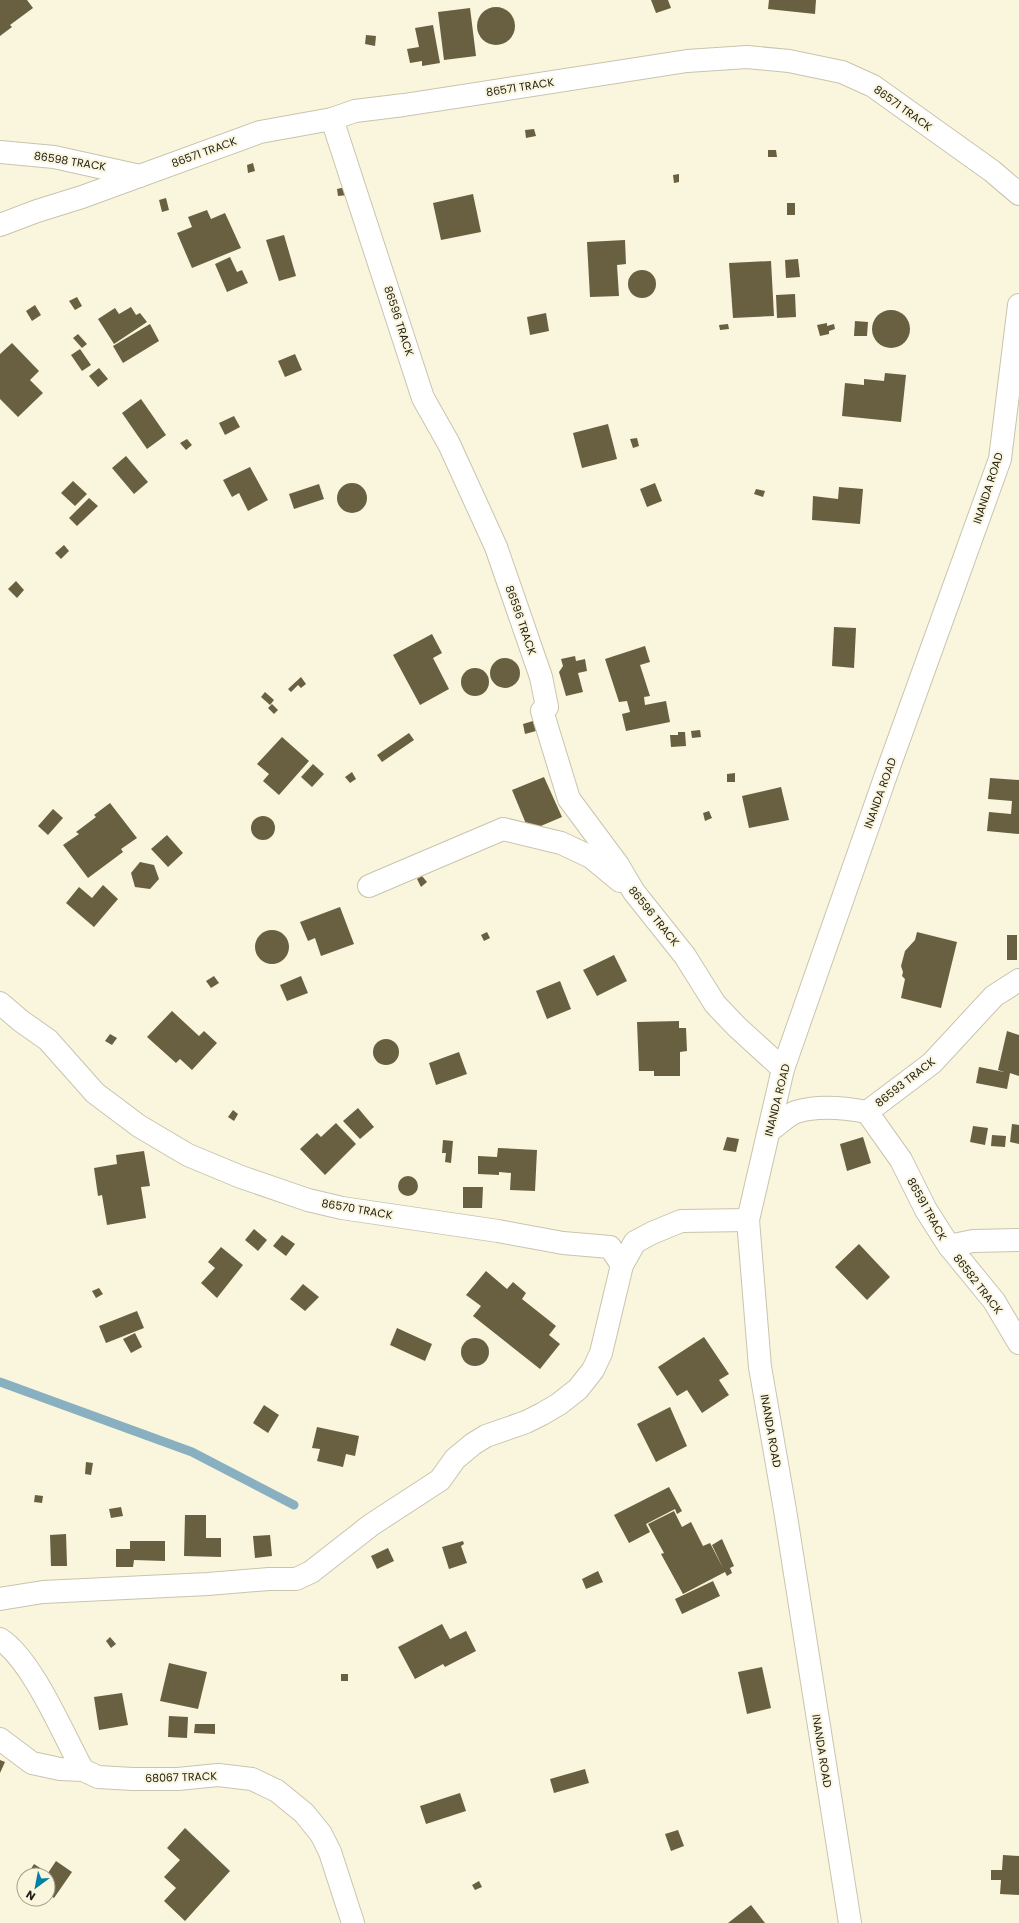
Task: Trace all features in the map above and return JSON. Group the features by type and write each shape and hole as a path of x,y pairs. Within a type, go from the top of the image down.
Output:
{"street":[{"name":"86571 TRACK","path":"0,225 37,210 82,198 260,132 332,118 355,111 404,106 686,61 747,57 789,61 842,72 873,86 992,171 1019,194"},
{"name":"86596 TRACK","path":"332,118 423,398 449,444 496,547 542,677 547,707 542,711 569,799 618,865 634,892 686,956 715,1004 737,1027 783,1069"},
{"name":"86598 TRACK","path":"0,152 54,157 140,176"},
{"name":"INANDA ROAD","path":"850,1923 760,1367 748,1220 783,1069 1000,459 1019,305"},
{"path":"1000,459 1007,437 1019,431"},
{"path":"369,886 503,828 561,843 591,857 634,892"},
{"name":"86593 TRACK","path":"769,1132 796,1112 820,1108 846,1108 867,1112 932,1063 994,996 1019,980"},
{"name":"86570 TRACK","path":"0,1003 21,1022 48,1040 95,1093 139,1126 188,1155 241,1177 315,1202 498,1231 563,1243 610,1247 622,1265"},
{"name":"86591 TRACK","path":"867,1112 901,1160 926,1210 949,1246 973,1241 1019,1240"},
{"path":"0,1599 43,1592 296,1578 311,1572 370,1525 440,1480 455,1459 473,1444 486,1436 526,1422 542,1414 559,1404 578,1389 593,1370 601,1353 622,1265 635,1242 681,1221 748,1220"},
{"name":"86582 TRACK","path":"949,1246 994,1301 1019,1343"},
{"path":"0,1639 10,1645 26,1666 83,1770"},
{"name":"68067 TRACK","path":"0,1739 12,1746 32,1763 60,1769 83,1770 91,1775 109,1778 178,1779 218,1775 252,1779 277,1791 304,1813 321,1834 330,1852 353,1923"}],"building":[{"path":"0,0 27,0 33,8 10,25 12,27 0,36"},
{"path":"651,0 668,0 671,8 656,13"},
{"path":"769,0 816,0 815,14 768,9"},
{"path":"492,7 500,7 510,12 514,19 514,33 510,40 500,45 492,45 482,40 480,37 477,30 477,22 482,12 485,10"},
{"path":"470,8 476,56 444,60 438,12"},
{"path":"433,25 440,63 422,66 422,61 410,63 407,49 419,47 415,28"},
{"path":"366,35 376,36 375,46 365,44"},
{"path":"534,129 536,136 526,138 525,130"},
{"path":"768,150 776,150 777,157 768,157"},
{"path":"253,163 255,171 248,173 247,165"},
{"path":"679,174 679,182 674,183 673,175"},
{"path":"346,187 348,195 338,196 337,189"},
{"path":"473,194 481,232 441,240 433,203"},
{"path":"166,198 169,210 162,212 159,200"},
{"path":"787,203 795,203 795,215 787,215"},
{"path":"207,210 211,219 225,213 241,248 192,268 177,233 192,227 188,217"},
{"path":"284,235 296,276 279,281 266,240"},
{"path":"625,240 626,264 617,265 619,296 590,297 587,242"},
{"path":"230,257 237,272 242,270 248,283 227,292 215,264"},
{"path":"798,259 800,277 786,278 785,260"},
{"path":"771,261 774,316 733,318 729,263"},
{"path":"642,270 652,274 656,284 652,294 642,298 632,294 628,284 632,274"},
{"path":"795,294 796,317 777,318 776,295"},
{"path":"77,297 82,306 75,310 69,301"},
{"path":"35,305 41,315 32,321 26,311"},
{"path":"131,307 136,315 140,313 147,322 114,344 98,319 115,308 119,314"},
{"path":"887,310 895,310 902,313 907,318 910,329 907,340 902,345 895,348 887,348 880,345 875,340 872,333 872,325 875,318 880,313"},
{"path":"546,313 549,331 530,335 527,317"},
{"path":"855,321 868,322 867,336 854,336"},
{"path":"827,323 827,326 834,324 835,329 829,331 829,334 820,336 817,325"},
{"path":"150,324 159,341 123,363 113,346"},
{"path":"728,324 729,329 720,330 719,325"},
{"path":"78,334 87,344 82,348 73,338"},
{"path":"12,343 39,371 30,380 43,393 18,417 0,399 0,354"},
{"path":"80,349 91,365 82,371 71,355"},
{"path":"295,354 302,370 285,377 278,361"},
{"path":"99,368 108,379 98,387 89,376"},
{"path":"885,373 906,375 901,422 842,416 845,383 864,385 864,379 884,381"},
{"path":"141,399 166,435 147,449 122,413"},
{"path":"234,416 240,427 225,435 219,423"},
{"path":"608,424 617,459 582,468 573,433"},
{"path":"637,438 639,446 633,448 630,439"},
{"path":"187,439 192,445 186,450 180,443"},
{"path":"126,456 148,482 134,494 112,468"},
{"path":"250,467 268,500 248,511 239,493 232,497 223,480"},
{"path":"73,481 87,494 75,506 61,493"},
{"path":"352,483 362,488 367,498 362,508 352,513 342,508 337,498 342,488"},
{"path":"655,483 662,501 647,507 640,489"},
{"path":"319,484 324,499 294,509 289,494"},
{"path":"839,487 863,489 860,524 812,520 813,496 838,499"},
{"path":"756,489 765,491 763,497 754,494"},
{"path":"89,498 98,506 77,526 69,518"},
{"path":"64,545 69,551 61,559 55,553"},
{"path":"16,581 24,590 17,598 8,589"},
{"path":"834,627 856,628 854,668 832,666"},
{"path":"432,634 442,653 433,658 449,689 420,705 393,655"},
{"path":"645,646 650,662 640,665 650,696 644,697 645,705 666,701 670,722 626,731 622,714 630,712 627,701 619,702 605,659"},
{"path":"575,656 576,661 585,659 587,671 578,673 583,692 566,696 559,672 563,666 561,659"},
{"path":"505,658 516,662 520,673 516,684 505,688 494,684 490,673 494,662"},
{"path":"475,668 485,672 489,682 485,692 475,696 465,692 461,682 465,672"},
{"path":"301,677 306,684 301,688 298,685 291,692 288,689"},
{"path":"265,692 274,700 270,705 261,697"},
{"path":"272,704 278,710 274,714 268,708"},
{"path":"533,721 536,731 525,734 523,724"},
{"path":"700,730 701,737 692,738 691,731"},
{"path":"678,732 685,732 686,746 671,747 670,735 678,735"},
{"path":"409,733 414,740 382,762 377,755"},
{"path":"282,737 309,761 279,795 263,781 269,774 257,764"},
{"path":"313,764 324,774 312,787 301,777"},
{"path":"352,772 356,779 350,783 345,777"},
{"path":"735,773 735,782 727,782 727,774"},
{"path":"544,777 562,817 529,831 512,790"},
{"path":"990,778 1019,780 1019,834 987,831 989,812 1011,814 1012,801 988,799"},
{"path":"781,787 789,820 749,828 742,796"},
{"path":"110,803 137,838 121,849 123,852 88,878 63,845 79,834 76,832 96,817 94,815"},
{"path":"53,809 63,818 48,835 38,826"},
{"path":"709,811 712,818 705,821 703,813"},
{"path":"263,816 268,817 274,823 274,833 268,839 263,840 258,839 252,833 251,828 252,823 258,817"},
{"path":"167,835 183,853 168,867 151,849"},
{"path":"140,862 154,865 159,879 150,889 135,887 131,873"},
{"path":"422,876 427,882 421,887 417,879"},
{"path":"103,885 118,899 94,927 66,903 79,887 92,898"},
{"path":"340,907 354,944 321,956 315,938 308,941 300,922"},
{"path":"269,930 275,930 279,931 286,937 289,947 288,954 282,961 275,964 269,964 265,963 258,957 255,950 255,944 256,940 262,933"},
{"path":"487,932 490,938 484,941 481,935"},
{"path":"917,932 957,942 941,1008 901,998 905,979 902,976 903,972 901,966 905,951 915,940"},
{"path":"1007,935 1017,935 1017,960 1007,960"},
{"path":"614,955 627,981 597,996 583,970"},
{"path":"214,976 219,983 211,988 206,981"},
{"path":"301,976 308,993 287,1001 280,985"},
{"path":"560,981 571,1009 547,1019 536,991"},
{"path":"172,1011 199,1036 204,1031 217,1043 192,1070 180,1059 176,1063 147,1037"},
{"path":"679,1021 679,1028 686,1028 687,1051 680,1052 680,1076 654,1076 654,1071 639,1071 637,1022"},
{"path":"1007,1031 1019,1035 1019,1076 1010,1073 1007,1089 976,1083 979,1067 1004,1072 998,1070"},
{"path":"110,1034 117,1038 112,1045 105,1041"},
{"path":"386,1039 395,1043 399,1052 395,1061 386,1065 377,1061 373,1052 377,1043"},
{"path":"459,1052 467,1074 436,1085 429,1063"},
{"path":"358,1108 374,1127 360,1139 343,1121"},
{"path":"233,1110 238,1114 234,1121 228,1117"},
{"path":"336,1123 356,1144 325,1175 300,1149 317,1133 321,1137"},
{"path":"1012,1124 1019,1125 1019,1144 1010,1142"},
{"path":"973,1126 988,1128 985,1145 970,1142"},
{"path":"992,1135 1006,1136 1005,1147 991,1146"},
{"path":"727,1137 739,1139 736,1152 723,1150"},
{"path":"863,1137 871,1163 847,1171 840,1144"},
{"path":"443,1140 453,1141 451,1163 445,1162 446,1153 442,1153"},
{"path":"498,1148 537,1150 535,1191 510,1190 511,1173 499,1172 499,1175 478,1174 478,1156 497,1157"},
{"path":"144,1151 150,1186 141,1187 146,1218 107,1225 102,1195 98,1196 94,1168 117,1164 116,1155"},
{"path":"408,1176 415,1179 418,1186 415,1193 408,1196 401,1193 398,1186 401,1179"},
{"path":"463,1187 483,1187 482,1208 463,1208"},
{"path":"254,1229 267,1240 258,1251 245,1240"},
{"path":"282,1235 295,1244 286,1256 273,1246"},
{"path":"859,1244 890,1277 867,1300 835,1267"},
{"path":"221,1247 243,1265 217,1298 201,1283 215,1268 208,1262"},
{"path":"486,1271 507,1289 513,1282 526,1293 522,1299 556,1326 549,1335 560,1344 540,1369 473,1316 481,1306 466,1295"},
{"path":"303,1284 319,1297 305,1311 290,1299"},
{"path":"99,1288 103,1294 96,1298 92,1291"},
{"path":"137,1311 144,1328 106,1343 99,1326"},
{"path":"397,1328 432,1344 425,1361 390,1345"},
{"path":"135,1333 142,1347 131,1353 123,1339"},
{"path":"704,1337 729,1374 719,1380 729,1395 702,1413 687,1390 677,1396 658,1367"},
{"path":"475,1338 485,1342 489,1352 485,1362 475,1366 465,1362 461,1352 465,1342"},
{"path":"264,1405 279,1415 268,1433 253,1423"},
{"path":"670,1407 687,1446 656,1462 637,1424"},
{"path":"317,1427 359,1436 355,1456 346,1454 343,1467 317,1461 320,1449 312,1448"},
{"path":"86,1462 93,1463 91,1475 85,1474"},
{"path":"669,1487 682,1511 677,1514 675,1509 646,1524 650,1532 629,1543 614,1515"},
{"path":"35,1495 43,1496 42,1503 34,1502"},
{"path":"121,1507 123,1516 111,1518 109,1509"},
{"path":"674,1511 682,1527 691,1522 703,1546 710,1543 723,1568 712,1545 722,1539 734,1566 730,1568 732,1573 727,1576 725,1572 683,1594 661,1554 664,1553 648,1524"},
{"path":"185,1515 206,1515 206,1538 221,1538 221,1557 184,1556"},
{"path":"66,1534 67,1566 51,1566 50,1535"},
{"path":"270,1535 272,1556 255,1558 253,1536"},
{"path":"130,1541 165,1541 165,1561 134,1560 133,1567 116,1567 116,1549 130,1549"},
{"path":"463,1541 464,1544 461,1546 467,1563 449,1569 442,1547"},
{"path":"388,1548 394,1561 377,1569 371,1556"},
{"path":"598,1571 603,1582 586,1589 582,1579"},
{"path":"713,1581 720,1596 682,1614 675,1599"},
{"path":"442,1624 450,1639 466,1631 476,1651 445,1667 443,1664 415,1679 398,1647"},
{"path":"110,1637 116,1644 111,1648 106,1641"},
{"path":"169,1663 207,1672 198,1709 160,1701"},
{"path":"762,1667 771,1708 747,1714 738,1672"},
{"path":"341,1674 348,1674 348,1681 341,1681"},
{"path":"122,1693 128,1725 99,1730 94,1697"},
{"path":"169,1716 188,1717 187,1738 168,1737"},
{"path":"195,1724 215,1724 215,1734 194,1733"},
{"path":"0,1760 5,1762 0,1773"},
{"path":"585,1769 589,1783 554,1793 550,1779"},
{"path":"460,1793 466,1811 426,1824 420,1806"},
{"path":"185,1828 230,1871 185,1921 164,1901 176,1888 164,1877 180,1860 167,1848"},
{"path":"678,1830 684,1846 671,1851 665,1834"},
{"path":"1003,1855 1019,1856 1019,1895 1000,1894 1001,1880 991,1880 991,1870 1002,1870"},
{"path":"56,1861 72,1872 56,1895 56,1867 52,1867"},
{"path":"479,1881 482,1887 475,1890 472,1885"},
{"path":"751,1905 765,1923 728,1923"}],"waterway":[{"path":"0,1382 192,1452 294,1505"}]}
